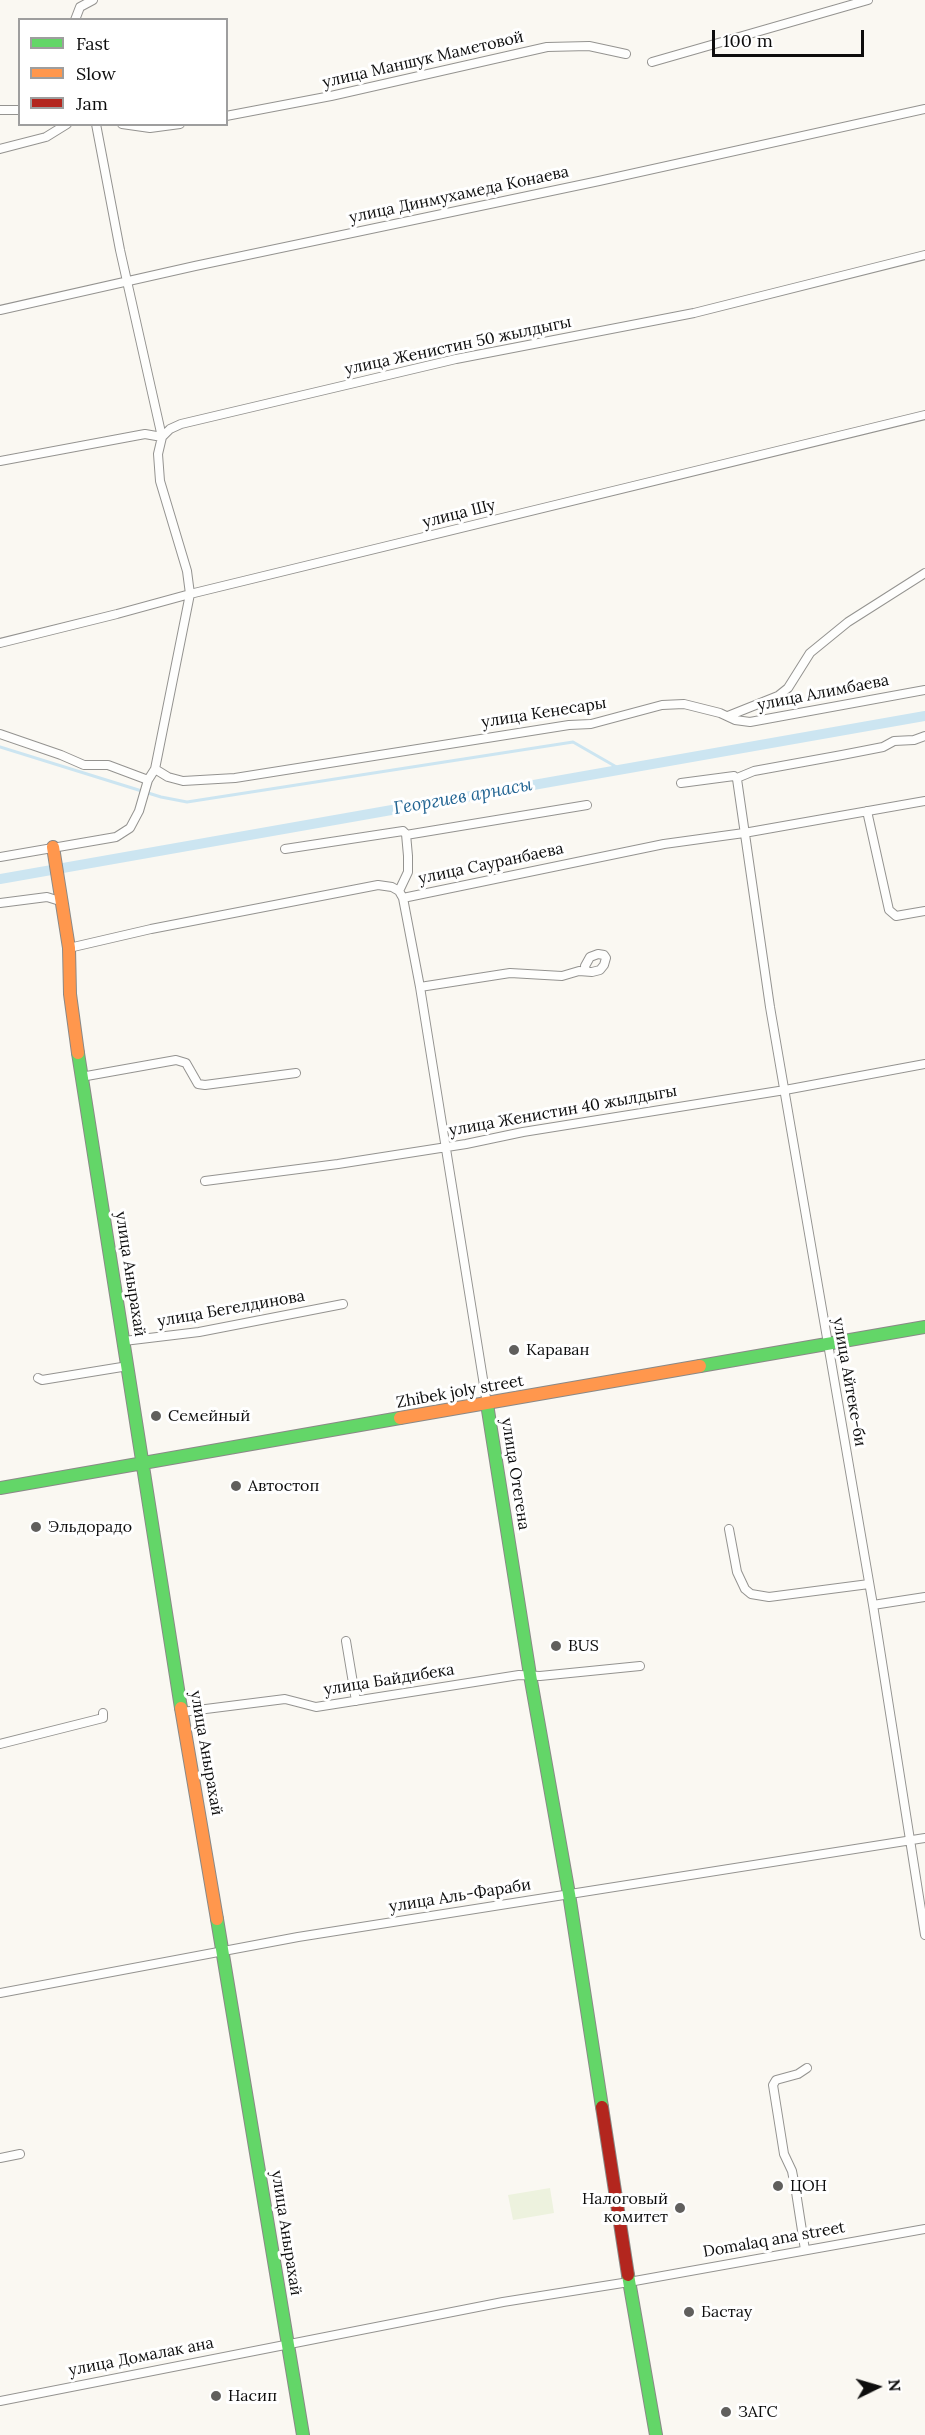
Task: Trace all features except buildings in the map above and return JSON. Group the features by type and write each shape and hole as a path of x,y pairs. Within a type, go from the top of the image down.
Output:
{"main road":[{"name":"улица Анырахай","path":"53,847 69,948 70,994 81,1077 182,1712 303,2435"},
{"name":"Zhibek joly street","path":"0,1488 925,1327"},
{"name":"улица Отегена","path":"488,1404 530,1675 569,1894 629,2282 656,2435"}],"street":[{"path":"76,18 80,7 93,0"},
{"path":"652,62 710,43 868,0"},
{"name":"улица Маншук Маметовой","path":"228,117 548,47 589,46 626,54"},
{"name":"улица Динмухамеда Конаева","path":"0,310 925,109"},
{"path":"0,110 18,110"},
{"path":"0,148 46,137 64,126"},
{"path":"0,857 116,837 130,828 139,810 148,780 155,769 190,594 187,571 158,468 158,453 162,437 97,126"},
{"path":"136,126 150,128 165,126"},
{"name":"улица Женистин 50 жылдыгы","path":"0,461 146,434 162,437 170,429 204,418 456,359 694,313 925,255"},
{"name":"улица Шу","path":"0,643 190,594 925,415"},
{"path":"728,716 778,696 788,688 810,653 848,622 925,573"},
{"name":"улица Алимбаева","path":"728,716 735,720 750,722 925,690"},
{"name":"улица Кенесары","path":"155,769 168,777 183,781 235,778 494,736 591,724 662,705 684,704 728,716"},
{"path":"0,734 84,765 108,765 148,780"},
{"path":"681,783 726,777 737,778 754,771 883,747 894,741 914,740 925,736"},
{"name":"улица Айтеке-би","path":"737,778 785,1090 873,1605 925,1935"},
{"name":"улица Сауранбаева","path":"69,948 151,929 378,885 392,887 401,895 624,852 925,801"},
{"path":"406,835 587,805"},
{"path":"867,811 889,910 896,916 925,910"},
{"path":"285,849 403,831 406,835 408,872 401,895"},
{"name":"улица Отегена","path":"401,895 420,987 488,1404"},
{"path":"0,903 46,897 62,898"},
{"path":"420,987 510,973 562,975 586,971"},
{"path":"81,1077 176,1060 186,1063 198,1084 205,1085 296,1073"},
{"name":"улица Женистин 40 жылдыгы","path":"205,1181 446,1147 614,1116 785,1090 925,1064"},
{"name":"улица Бегелдинова","path":"124,1341 199,1332 343,1304"},
{"path":"38,1378 42,1380 128,1366"},
{"path":"729,1529 737,1572 745,1589 751,1594 778,1597 868,1584"},
{"path":"873,1605 925,1597"},
{"path":"345,1641 356,1701"},
{"name":"улица Байдибека","path":"182,1712 285,1699 316,1707 530,1675 640,1666"},
{"path":"0,1744 104,1718 103,1713"},
{"name":"улица Аль-Фараби","path":"0,1993 223,1951 925,1838"},
{"path":"805,2250 792,2171 784,2154 772,2085 776,2080 798,2074 807,2068"},
{"path":"0,2157 20,2154"},
{"name":"Domalaq ana street","path":"288,2343 503,2302 925,2229"},
{"name":"улица Домалак ана","path":"0,2401 288,2343"}],"green space":[{"path":"550,2188 554,2213 513,2220 508,2195"}],"waterway":[{"name":"Георгиев арнасы","path":"0,879 925,716"},
{"path":"0,747 161,797 187,802 573,742 620,769"}],"traffic: fast":[{"path":"78,1053 181,1708"},
{"path":"700,1366 925,1327"},
{"path":"487,1404 530,1675 569,1894 602,2107"},
{"path":"0,1488 400,1418"},
{"path":"217,1919 303,2435"},
{"path":"628,2275 656,2435"}],"traffic: slow":[{"path":"53,847 69,948 70,994 78,1053"},
{"path":"400,1418 700,1366"},
{"path":"181,1708 217,1919"}],"traffic: jam":[{"path":"602,2107 628,2275"}],"place":[{"name":"Караван","path":"514,1350"},
{"name":"Семейный","path":"156,1416"},
{"name":"Автостоп","path":"236,1486"},
{"name":"Эльдорадо","path":"36,1527"},
{"name":"BUS","path":"556,1646"},
{"name":"ЦОН","path":"778,2186"},
{"name":"Налоговый комитет","path":"680,2208"},
{"name":"Бастау","path":"689,2312"},
{"name":"Насип","path":"216,2396"},
{"name":"ЗАГС","path":"726,2412"}]}
